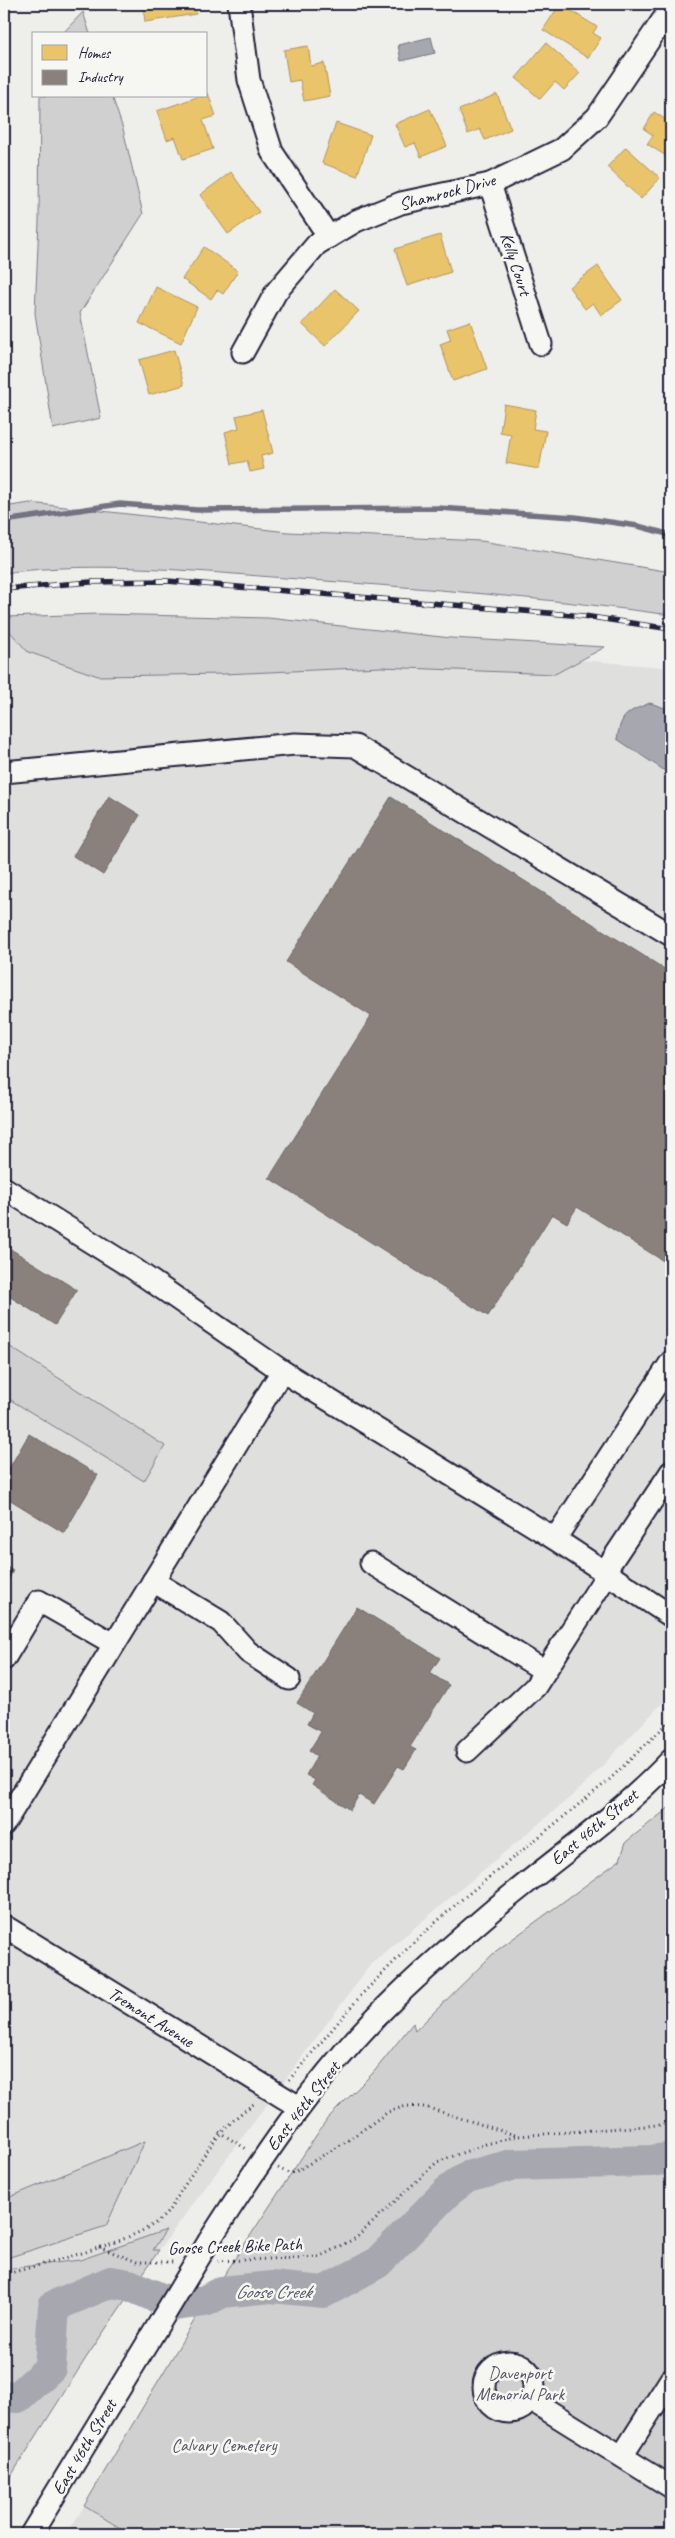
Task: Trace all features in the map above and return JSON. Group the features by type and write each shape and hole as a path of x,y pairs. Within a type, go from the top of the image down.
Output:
{"street":[{"path":"240,4 249,80 272,152 329,237"},
{"name":"Shamrock Drive","path":"243,352 276,292 317,244 356,221 401,203 490,184 562,148 597,117 671,8"},
{"name":"Kelly Court","path":"490,184 541,344"},
{"path":"4,772 295,744 355,746 671,935"},
{"path":"4,1188 134,1269 282,1371 556,1540 671,1616"},
{"path":"556,1540 671,1362"},
{"path":"4,1824 282,1371"},
{"path":"466,1752 535,1687 671,1472"},
{"path":"371,1563 545,1671"},
{"path":"153,1581 221,1622 248,1652 289,1679"},
{"path":"4,1659 39,1601 114,1644"},
{"name":"East 46th Street","path":"31,2534 148,2342 210,2251 262,2159 299,2107 353,2043 396,1997 497,1906 604,1822 671,1760"},
{"name":"Tremont Avenue","path":"4,1926 299,2107"},
{"path":"622,2456 671,2379"},
{"path":"531,2400 671,2487"}],"path":[{"name":"Goose Creek Bike Path","path":"4,2275 129,2238 150,2228 166,2214 219,2132 235,2117 292,2079 363,1993 414,1942 461,1900 608,1780 671,1720"},
{"name":"Goose Creek Bike Path","path":"219,2132 280,2170 295,2172 344,2143 388,2112 406,2106 425,2107 518,2136"},
{"name":"Goose Creek Bike Path","path":"210,2251 319,2257 356,2238 437,2162 486,2144 518,2136 671,2124"},
{"name":"Goose Creek Bike Path","path":"98,2247 137,2262 184,2262"}],"shaded area":[{"path":"431,37 435,53 401,61 398,45"},
{"path":"184,626 662,667 671,671 671,1694 579,1790 371,1964 159,2250 4,2269 4,636"},
{"path":"650,703 671,710 671,775 617,739 621,724 626,715"},
{"path":"84,2506 130,2534 67,2534"}],"green space":[{"path":"83,12 89,32 64,32"},
{"path":"40,98 113,98 123,129 143,214 80,313 101,418 53,429 35,313 39,222"},
{"path":"30,503 288,532 481,541 671,572 671,615 485,594 151,568 77,567 4,573 4,507"},
{"path":"99,614 268,618 451,638 605,647 555,674 381,667 224,674 98,676 28,652 4,625 4,617"},
{"path":"4,1343 165,1446 144,1481 4,1396"},
{"path":"671,1806 671,2534 130,2534 84,2506 194,2321 327,2119 373,2073 413,2023 415,2031 496,1951 620,1860 626,1842"},
{"path":"145,2141 106,2226 4,2259 4,2192 10,2197"},
{"path":"166,2230 153,2250 159,2250 86,2358 4,2487 4,2269 80,2260"}],"building: Homes":[{"path":"143,4 195,4 196,14 145,22"},
{"path":"560,4 597,27 593,33 601,38 588,58 543,30"},
{"path":"546,43 580,73 564,90 555,82 540,99 516,78"},
{"path":"308,46 311,66 324,63 330,96 304,101 300,80 289,82 284,50"},
{"path":"208,93 216,116 203,120 213,149 183,159 175,137 167,140 157,111 194,98 208,98"},
{"path":"497,94 511,129 485,140 480,129 468,134 459,110"},
{"path":"430,109 447,146 421,157 415,143 405,147 395,124"},
{"path":"654,112 671,123 671,159 647,144 653,135 644,129"},
{"path":"336,123 371,135 357,176 322,163"},
{"path":"626,147 660,178 641,199 607,167"},
{"path":"231,172 259,212 228,234 200,195"},
{"path":"440,235 451,272 407,286 395,249"},
{"path":"204,247 238,271 223,294 217,290 211,299 182,279"},
{"path":"598,266 622,300 601,315 593,303 585,309 569,287"},
{"path":"156,287 197,307 181,343 139,323"},
{"path":"335,289 359,311 325,346 302,324"},
{"path":"470,321 487,369 453,381 440,344 451,340 447,329"},
{"path":"174,350 184,385 149,395 139,360"},
{"path":"504,404 536,410 533,429 546,431 539,469 506,463 511,434 500,432"},
{"path":"262,410 273,453 261,456 264,469 250,472 247,461 232,464 225,432 239,428 236,416"}],"building: Industry":[{"path":"109,796 140,815 103,875 73,856"},
{"path":"391,797 671,973 671,1253 665,1262 577,1207 567,1223 552,1214 488,1316 269,1178 371,1016 286,962"},
{"path":"4,1245 77,1290 55,1325 4,1293"},
{"path":"29,1434 98,1475 64,1533 4,1496 4,1477"},
{"path":"4,1565 13,1571 4,1587"},
{"path":"357,1607 440,1658 430,1673 449,1685 410,1747 416,1750 404,1769 398,1766 374,1804 359,1795 350,1810 312,1785 315,1780 306,1775 317,1756 309,1751 321,1732 307,1724 313,1713 297,1703"}],"waterway":[{"path":"4,521 120,504 197,510 438,508 575,517 638,526 671,535"},
{"name":"Goose Creek","path":"4,2396 18,2397 50,2368 54,2306 111,2282 129,2285 175,2305 205,2301 222,2292 271,2287 324,2292 377,2263 447,2192 467,2177 512,2165 651,2161 671,2158"}],"railway":[{"path":"4,589 91,582 167,581 584,616 671,629"}],"park label":[{"name":"Davenport Memorial Park","path":"520,2383"},
{"name":"Calvary Cemetery","path":"224,2445"}]}
